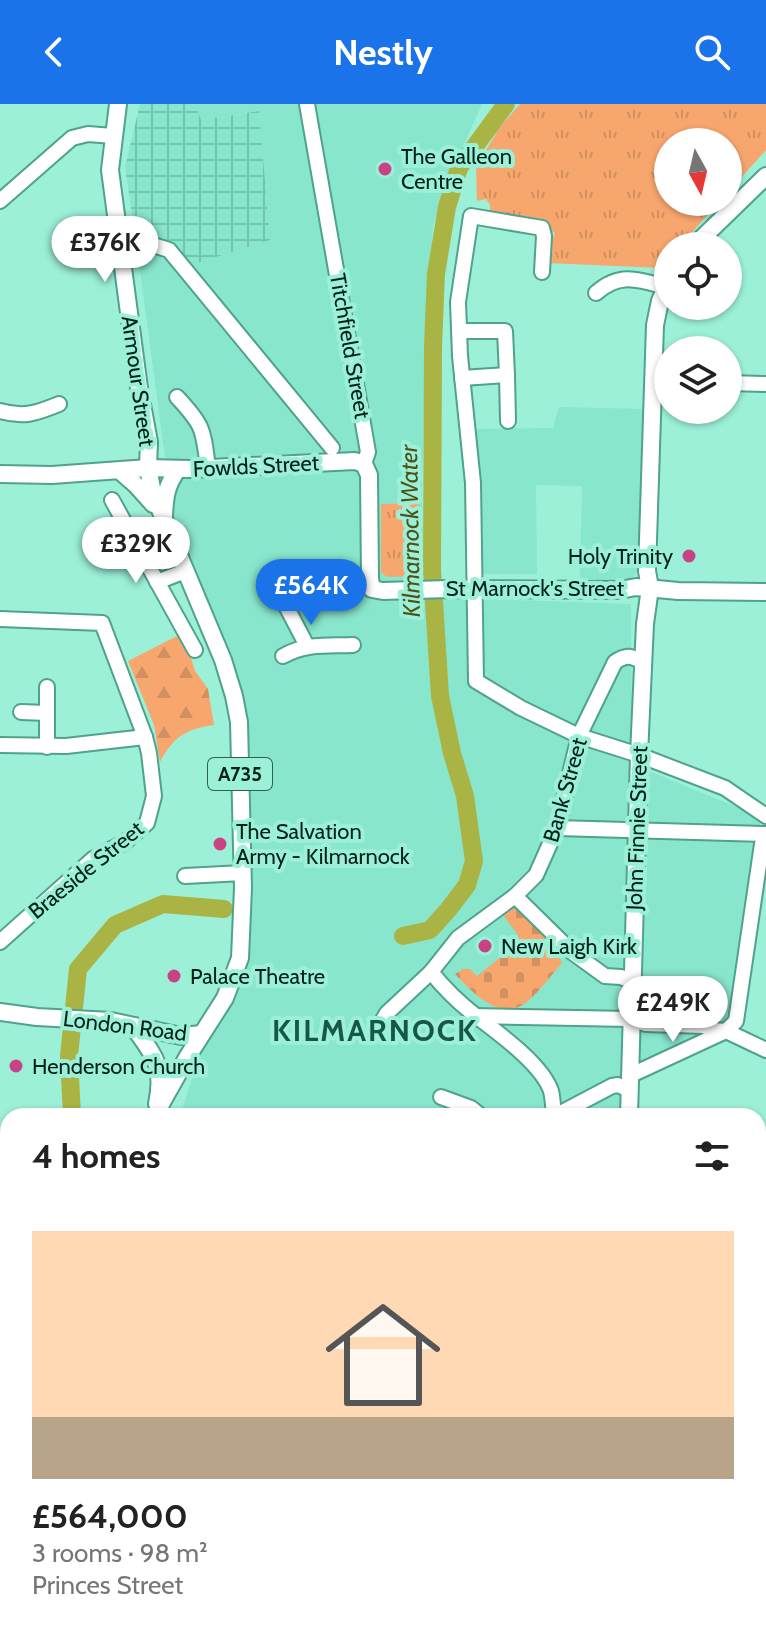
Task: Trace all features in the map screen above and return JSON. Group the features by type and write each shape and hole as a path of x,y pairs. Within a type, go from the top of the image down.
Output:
{"main road":[{"name":"Armour Street","path":"118,104 110,170 149,442 148,468"},
{"path":"708,232 766,176"},
{"name":"John Finnie Street","path":"629,1108 639,755 657,424"},
{"name":"Fowlds Street","path":"0,474 52,475 148,468 355,461 364,464"},
{"name":"Titchfield Street","path":"364,464 369,475 372,589"},
{"name":"A735","path":"148,468 153,493 223,660 236,709 239,722 243,873 240,958 225,998 159,1108"},
{"path":"164,518 166,491 178,469"},
{"name":"A735","path":"120,471 145,494 164,518"},
{"name":"St Marnock's Street","path":"372,589 620,590 636,587 766,592"},
{"path":"620,590 630,596 645,624"},
{"name":"London Road","path":"0,1012 111,1021 181,1036 202,1034"},
{"path":"133,1026 158,1061 160,1092 157,1108"}],"street":[{"name":"Titchfield Street","path":"307,104 368,452 364,464"},
{"path":"0,201 72,138 88,134 113,136"},
{"path":"542,272 542,228 471,216 458,302 473,483 476,681 521,708 579,736 725,788 766,816"},
{"path":"122,255 150,244 169,250 332,448"},
{"path":"596,293 608,282 624,279 654,283"},
{"path":"467,331 505,331 508,421"},
{"path":"462,378 507,375"},
{"path":"742,383 766,384"},
{"path":"177,397 203,432 208,468"},
{"path":"0,411 12,415 35,414 59,404"},
{"path":"112,500 195,650"},
{"path":"157,582 185,571"},
{"path":"283,600 307,646"},
{"name":"Braeside Street","path":"0,619 102,623 145,737 154,796 147,823 125,842 93,859 7,927 0,942"},
{"path":"283,656 307,646 353,645"},
{"name":"Bank Street","path":"377,1030 387,1013 431,972 458,938 515,896 536,875 557,828 579,736 615,662 629,655 643,662"},
{"path":"47,687 47,747"},
{"path":"21,712 47,713"},
{"path":"0,745 47,747 145,737"},
{"path":"557,828 766,836 762,844 736,1021 726,1031 629,1083 612,1086 569,1108"},
{"path":"185,876 243,873"},
{"path":"515,896 572,952 605,976 633,982"},
{"path":"431,972 475,1016 494,1029 536,1068 551,1090 553,1108"},
{"path":"475,1016 631,1019 646,1024 704,1026 726,1031 766,1050"},
{"path":"441,1097 471,1108"}],"shaded area":[{"path":"140,104 195,104 201,120 259,111 270,240 178,269 151,251 138,256 125,167"},
{"path":"195,104 482,104 447,182 433,226 426,334 422,488 424,597 631,604 632,764 761,817 730,1039 637,1078 635,1108 183,1108 201,1050 247,956 244,702 174,524 138,256 259,111 200,120"},
{"path":"559,407 644,409 637,573 630,579 580,578 582,486 536,485 537,574 482,574 478,463 472,429 553,428"}],"green space":[{"path":"520,104 766,104 766,150 742,177 742,128 654,128 654,216 707,216 692,232 654,232 654,268 548,263 547,252 555,233 543,224 490,214 486,199 477,201 476,167 500,127"},
{"path":"419,503 420,576 388,577 381,573 381,504"},
{"path":"179,635 189,651 195,671 208,689 214,725 181,736 160,762 154,725 128,661"},
{"name":"New Laigh Kirk","path":"514,908 554,943 562,963 528,1001 518,1007 498,1008 479,997 455,974 470,969 477,976 516,945 518,935 503,915"}],"waterway":[{"name":"Kilmarnock Water","path":"403,936 430,930 467,885 474,861 465,796 440,696 432,570 436,274 447,207 459,168 506,104"},
{"name":"Kilmarnock Water","path":"72,1108 69,1056 78,969 115,925 163,904 224,909"}],"place":[{"name":"The Galleon Centre","path":"385,169"},
{"name":"Holy Trinity","path":"689,556"},
{"name":"The Salvation Army - Kilmarnock","path":"220,844"},
{"name":"New Laigh Kirk","path":"485,946"},
{"name":"Palace Theatre","path":"174,976"},
{"name":"Henderson Church","path":"16,1066"}],"district":[{"name":"KILMARNOCK","path":"375,1030"}]}
